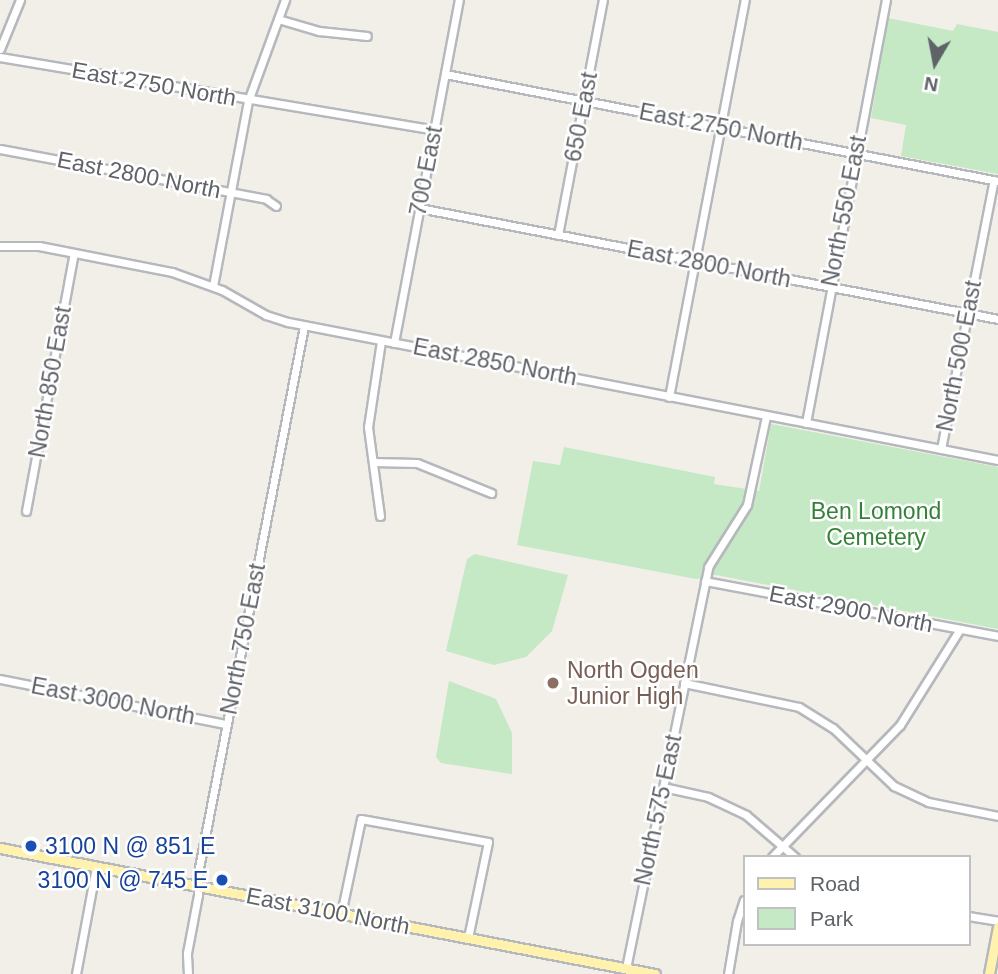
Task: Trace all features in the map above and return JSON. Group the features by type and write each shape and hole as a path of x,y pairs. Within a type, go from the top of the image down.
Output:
{"main road":[{"name":"East 3100 North","path":"0,848 468,938 619,970 656,974"},
{"path":"989,974 998,924"}],"street":[{"path":"0,49 20,0"},
{"path":"213,286 248,101 285,0"},
{"name":"700 East","path":"394,343 459,0"},
{"name":"650 East","path":"558,235 603,0"},
{"path":"669,397 745,0"},
{"name":"North 550 East","path":"806,424 855,152 886,0"},
{"path":"278,19 319,30 367,36"},
{"name":"East 2750 North","path":"0,57 248,101 434,130"},
{"name":"East 2750 North","path":"445,74 996,180"},
{"name":"East 2800 North","path":"0,149 266,199 276,206"},
{"name":"North 500 East","path":"941,449 996,180"},
{"name":"East 2800 North","path":"419,208 998,320"},
{"name":"East 2850 North","path":"0,246 28,245 162,269 213,286 273,318 304,326 998,460"},
{"name":"North 850 East","path":"26,511 74,253"},
{"name":"North 750 East","path":"188,974 187,953 198,895 196,886 304,326"},
{"path":"380,516 368,427 381,341"},
{"name":"North 575 East","path":"619,970 663,787 705,581 712,558 737,524 747,505 766,416"},
{"path":"373,462 417,463 491,492"},
{"name":"East 2900 North","path":"705,581 998,636"},
{"path":"774,855 868,761 913,707 960,629"},
{"name":"East 3000 North","path":"0,679 226,724"},
{"path":"684,683 799,707 833,728 894,786 928,802 998,816"},
{"path":"663,787 708,797 746,814 793,855"},
{"path":"341,914 361,819 488,842 468,938"},
{"path":"76,974 96,867"},
{"path":"728,974 737,921 743,903"},
{"path":"970,917 998,924"}],"green space":[{"path":"888,18 953,31 957,24 998,32 998,174 901,156 906,125 871,118"},
{"name":"Ben Lomond Cemetery","path":"771,424 998,467 998,629 716,575 696,579 517,545 533,461 560,465 564,447 715,477 714,484 759,491"},
{"path":"475,554 568,575 552,631 526,657 494,665 446,651 467,559"},
{"path":"449,681 496,699 512,733 512,774 441,763 436,757"}],"place":[{"name":"North Ogden Junior High","path":"553,683"},
{"name":"3100 N @ 851 E","path":"31,846"},
{"name":"3100 N @ 745 E","path":"222,880"}]}
